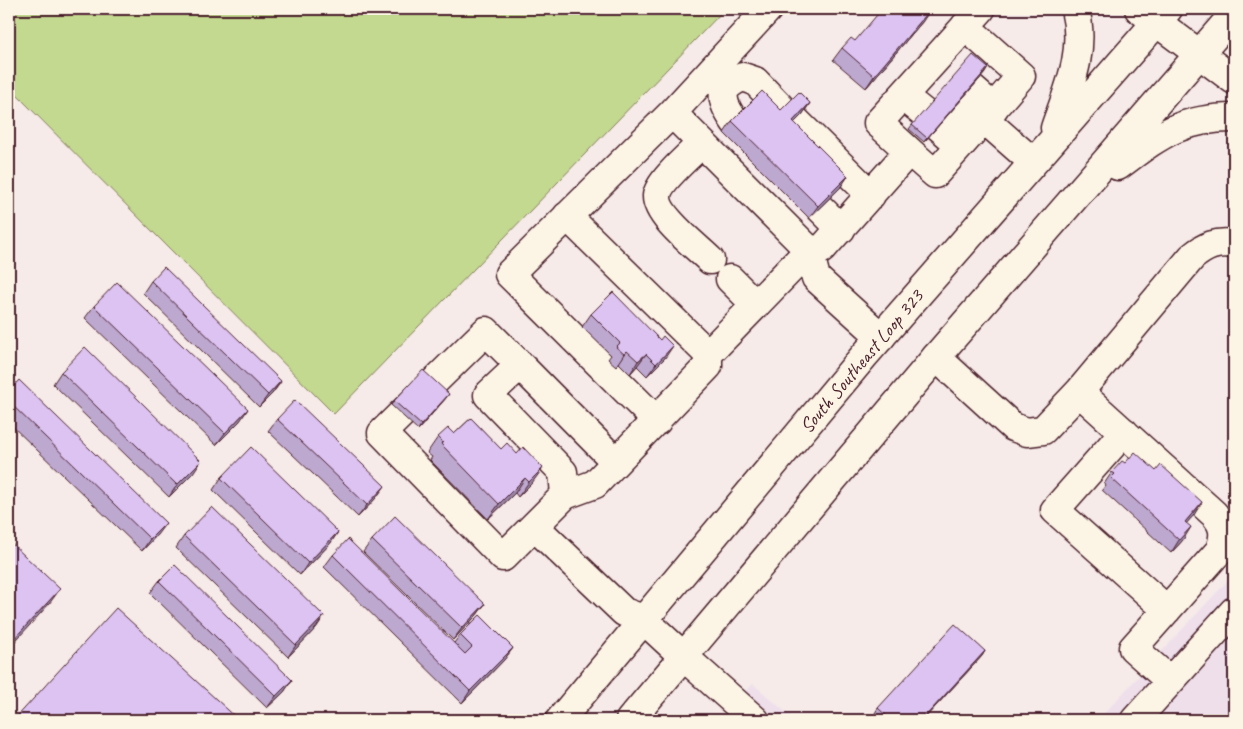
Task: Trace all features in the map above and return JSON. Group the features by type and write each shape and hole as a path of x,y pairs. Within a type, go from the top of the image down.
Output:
{"main road":[{"path":"657,421 509,274 672,113 723,74 768,9"},
{"path":"938,93 978,125 1041,152 1073,78 1078,55 1079,33 1075,9"},
{"path":"630,720 936,357 1200,55 1234,13 1231,9"},
{"path":"1155,13 1200,55 1234,80"},
{"name":"South Southeast Loop 323","path":"560,720 881,337 1041,152 1155,13"},
{"path":"973,18 1021,76 935,174 878,123 938,93 973,18"},
{"path":"723,74 755,80 871,195"},
{"path":"723,74 724,105 735,122"},
{"path":"672,113 810,250 816,278 881,337"},
{"path":"1076,197 1161,134 1196,121 1234,118"},
{"path":"702,143 665,181 657,194 659,209 710,260"},
{"path":"616,462 486,330 382,433 503,557 564,495 595,484 708,366 708,354 810,250 822,249 909,151"},
{"path":"820,208 841,229"},
{"path":"567,216 708,354"},
{"path":"936,357 1013,427 1019,430 1035,432 1043,430 1079,392 1192,257 1212,244 1223,242 1234,244"},
{"path":"730,279 756,305"},
{"path":"520,365 488,395 562,472 564,495"},
{"path":"1079,392 1214,514 1223,525 1224,532 1220,550 1133,648 1170,681"},
{"path":"1124,432 1055,510 1167,610"},
{"path":"534,526 624,612 643,619 755,720"},
{"path":"1134,720 1234,611"}],"shaded area":[{"path":"1234,574 1234,720 1098,720"},
{"path":"753,684 795,720 719,720"}],"green space":[{"path":"9,9 725,9 334,414 9,87"}],"building":[{"path":"882,9 931,9 874,76 842,48 851,38 855,41"},
{"path":"973,55 988,68 927,138 912,125"},
{"path":"762,91 781,110 799,92 810,103 793,121 848,176 818,206 732,121"},
{"path":"164,267 281,381 268,395 151,281"},
{"path":"117,282 248,409 225,433 94,306"},
{"path":"613,292 660,340 663,336 673,346 656,364 646,354 638,361 627,351 624,354 616,347 620,343 591,314"},
{"path":"85,347 201,461 177,485 61,372"},
{"path":"423,370 449,394 421,425 394,401"},
{"path":"19,380 166,523 150,539 9,402 9,391"},
{"path":"295,400 385,486 367,505 277,419"},
{"path":"471,418 501,449 507,443 517,454 523,447 543,468 529,482 525,478 499,504 441,444 443,442 438,437 448,428 454,434"},
{"path":"251,447 338,532 308,563 221,478"},
{"path":"1135,452 1156,471 1161,465 1202,502 1185,522 1191,527 1179,540 1111,478 1115,474 1112,472 1122,461 1125,463"},
{"path":"212,507 324,616 296,645 184,536"},
{"path":"395,516 485,604 462,628 372,540"},
{"path":"348,539 465,654 472,647 460,635 480,615 513,648 470,691 333,555"},
{"path":"9,541 60,589 11,642 9,640"},
{"path":"175,565 292,680 276,696 159,581"},
{"path":"116,608 239,720 14,720"},
{"path":"955,624 985,651 922,720 891,720 878,708"}]}
